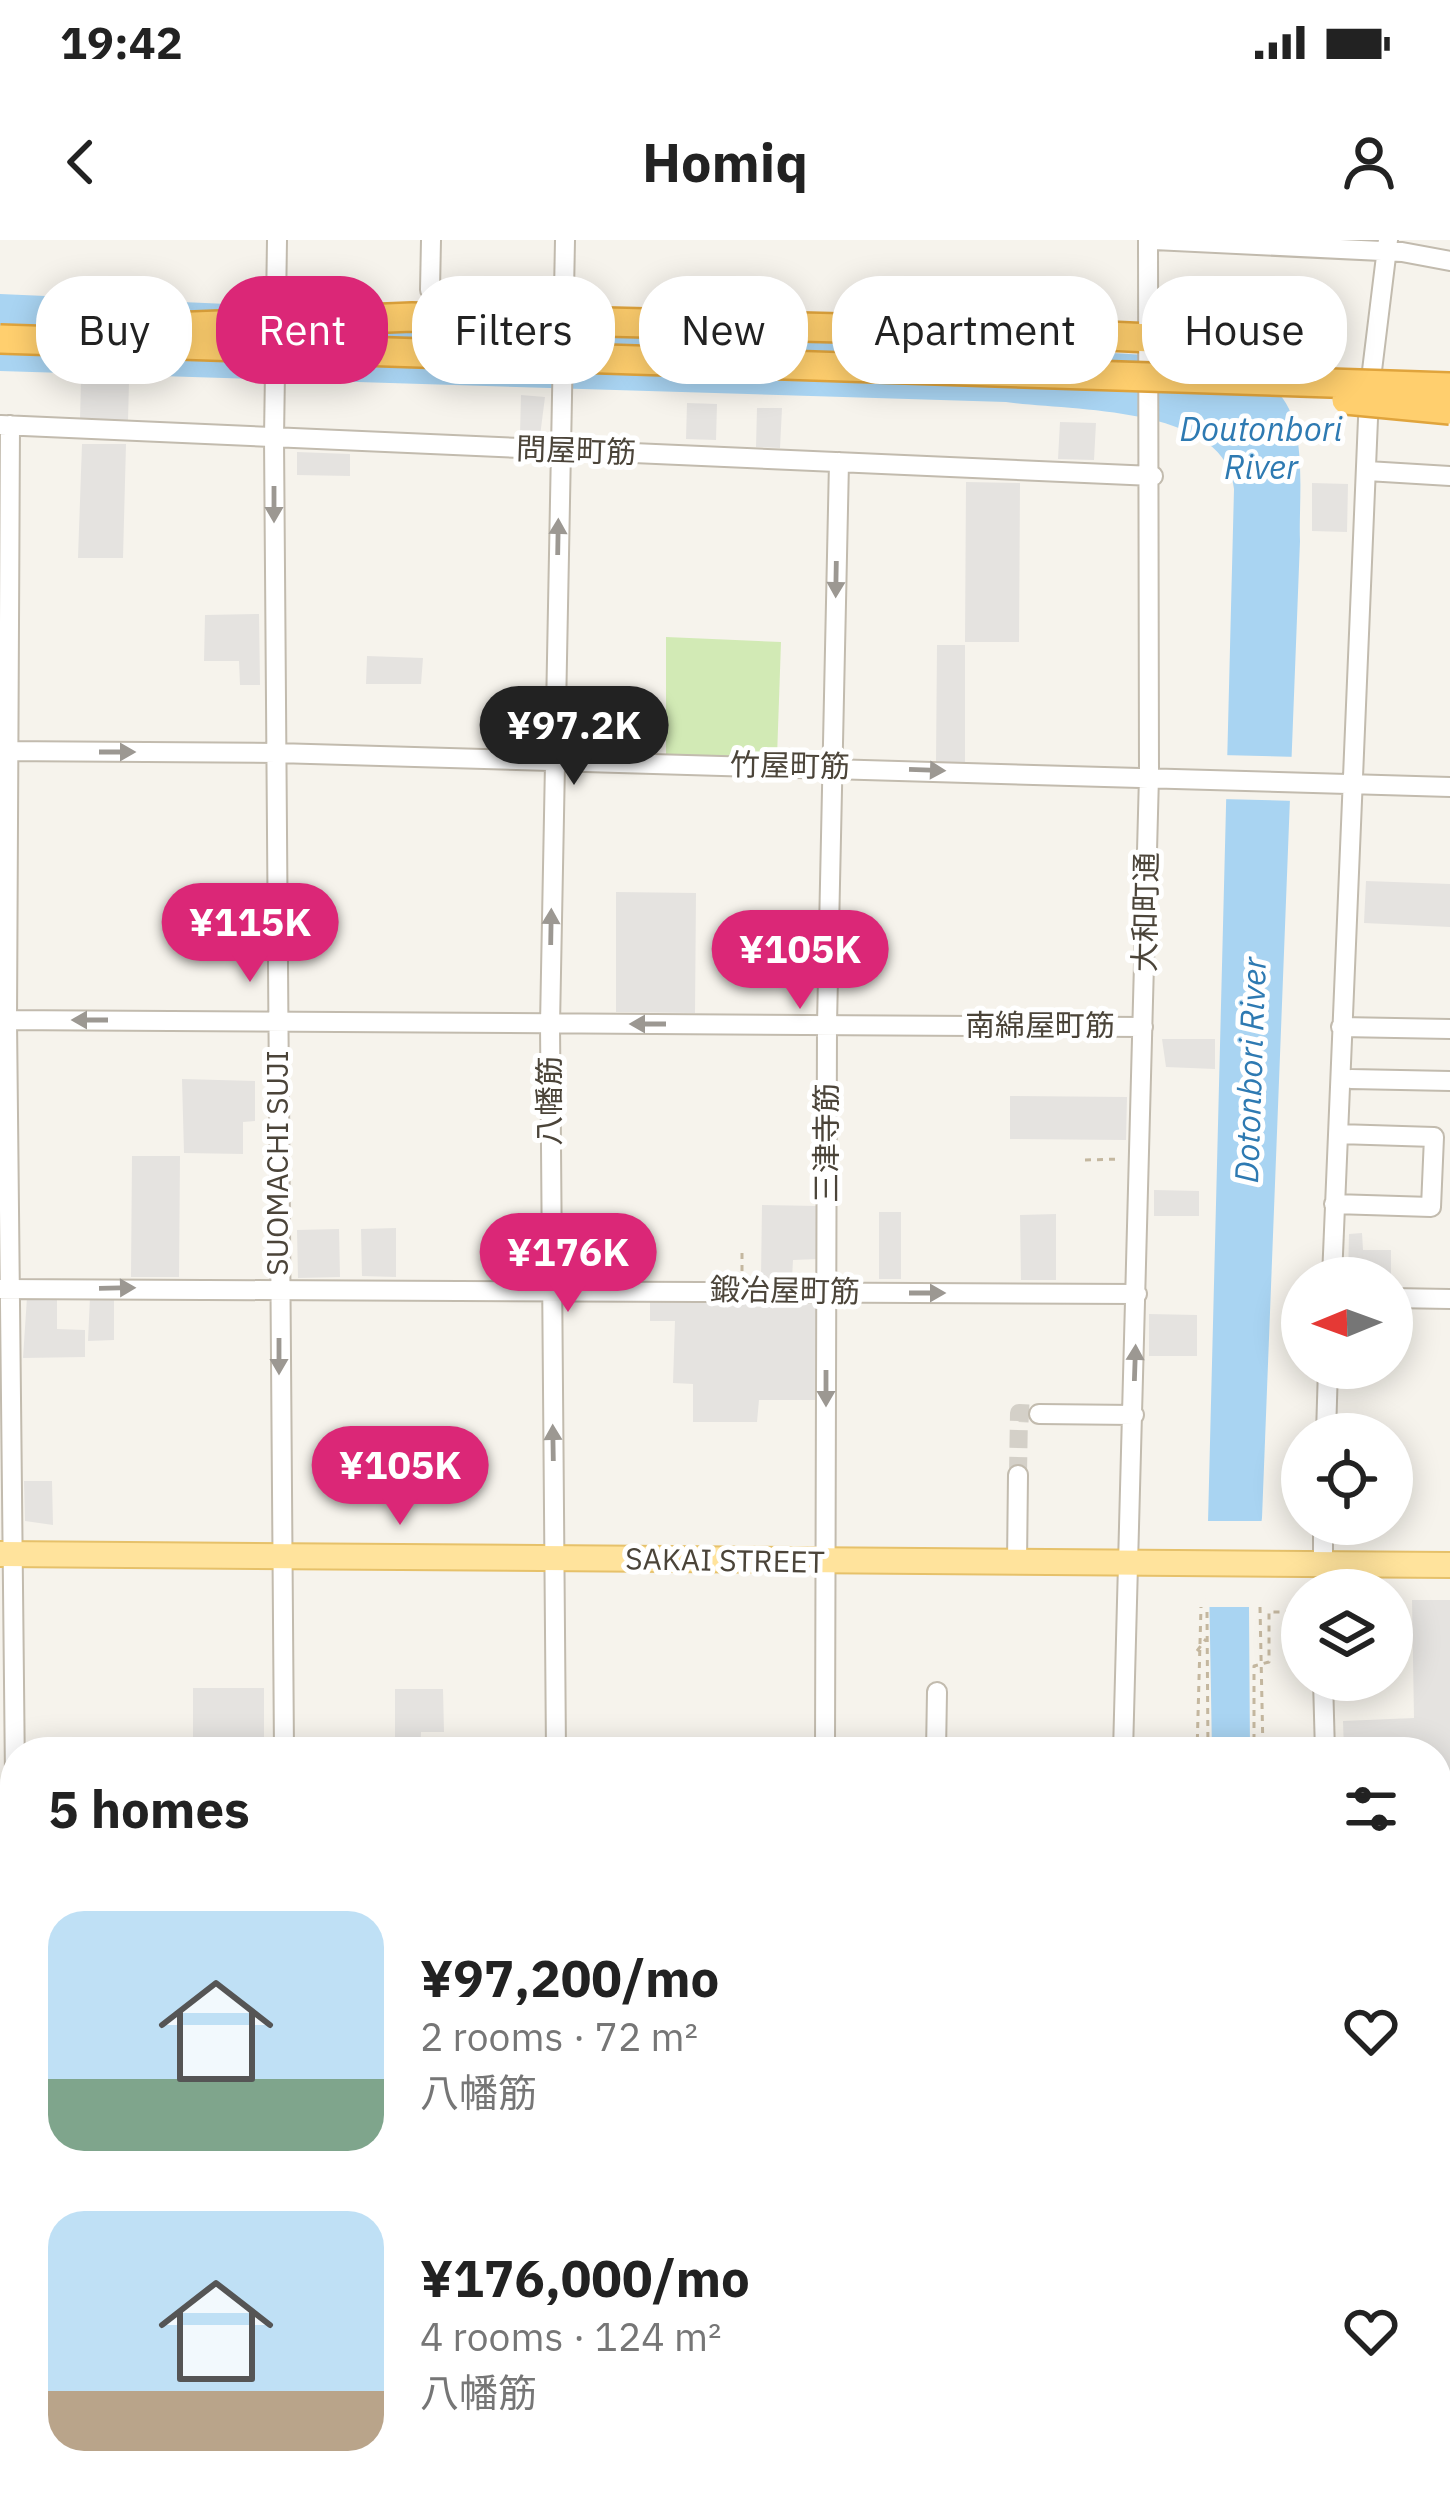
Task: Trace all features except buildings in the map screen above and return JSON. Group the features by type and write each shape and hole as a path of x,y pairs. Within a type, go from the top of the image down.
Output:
{"highway":[{"path":"0,337 412,317 1041,333 1142,345"},
{"path":"0,337 832,367"},
{"path":"1118,377 1450,387"},
{"path":"1118,379 1450,406"},
{"path":"1290,384 1370,395"}],"main road":[{"name":"SAKAI STREET","path":"7,1554 1450,1565"}],"street":[{"name":"SUOMACHI SUJI","path":"277,240 274,438 284,1737"},
{"path":"430,276 431,240"},
{"name":"八幡筋","path":"556,1737 550,1024 558,410 565,240"},
{"path":"1151,240 1386,246 1450,261"},
{"name":"大和町通","path":"1151,240 1151,276"},
{"path":"1333,1257 1370,395 1386,246"},
{"name":"大和町通","path":"1123,1737 1144,1027 1152,384"},
{"path":"1370,395 1450,406"},
{"path":"5,425 4,1289 14,1737"},
{"name":"問屋町筋","path":"5,425 1153,476"},
{"name":"三津寺筋","path":"825,1737 827,1024 839,462"},
{"path":"1367,471 1450,476"},
{"name":"竹屋町筋","path":"4,751 276,753 1450,787"},
{"name":"南綿屋町筋","path":"4,1020 1144,1027"},
{"path":"1341,1027 1450,1029"},
{"path":"1351,1079 1450,1081"},
{"path":"1334,1204 1431,1207 1434,1137 1337,1134"},
{"name":"鍛冶屋町筋","path":"4,1289 279,1286 1137,1294"},
{"path":"1413,1298 1450,1299"},
{"path":"1039,1414 1134,1414"},
{"path":"1017,1563 1018,1475"},
{"path":"1323,1545 1323,1563"},
{"path":"936,1737 937,1692"},
{"path":"1324,1701 1325,1737"}],"path":[{"path":"1084,1160 1141,1159"},
{"path":"742,1248 742,1291"},
{"path":"1197,1737 1201,1607"},
{"path":"1260,1607 1263,1737"},
{"path":"1207,1612 1208,1737"},
{"path":"1254,1737 1254,1666 1269,1662 1268,1612 1281,1612"},
{"path":"1196,1651 1202,1651 1202,1639 1208,1639"}],"green space":[{"path":"666,637 781,642 777,757 666,755"}],"shaded area":[{"path":"81,384 129,384 128,421 80,419"},
{"path":"521,395 545,397 540,436 520,434"},
{"path":"687,403 717,404 716,440 686,439"},
{"path":"757,408 782,408 780,448 756,447"},
{"path":"1060,422 1096,423 1094,460 1058,459"},
{"path":"82,444 126,444 123,558 78,558"},
{"path":"297,452 350,454 350,476 297,475"},
{"path":"966,482 1020,483 1019,642 965,642"},
{"path":"1312,483 1348,484 1347,532 1312,531"},
{"path":"259,614 260,685 240,685 239,661 204,661 205,615"},
{"path":"937,645 965,645 965,762 936,762"},
{"path":"367,656 423,658 421,684 366,684"},
{"path":"1366,881 1450,884 1450,927 1364,923"},
{"path":"616,892 696,893 695,1013 616,1012"},
{"path":"1162,1039 1215,1039 1215,1069 1166,1067"},
{"path":"182,1079 255,1081 255,1121 243,1122 243,1154 184,1153"},
{"path":"1010,1096 1127,1097 1126,1140 1010,1139"},
{"path":"132,1156 180,1156 179,1277 131,1277"},
{"path":"1154,1190 1199,1191 1199,1216 1154,1216"},
{"path":"762,1205 817,1206 818,1259 793,1260 792,1279 761,1278"},
{"path":"879,1212 901,1212 901,1279 879,1279"},
{"path":"1056,1214 1056,1280 1021,1280 1020,1215"},
{"path":"396,1228 396,1277 362,1276 361,1229"},
{"path":"339,1229 340,1277 298,1278 297,1230"},
{"path":"1362,1233 1363,1250 1391,1250 1391,1257 1348,1257 1349,1234"},
{"path":"27,1297 57,1297 57,1329 85,1330 85,1357 23,1358"},
{"path":"90,1297 114,1297 114,1340 88,1341"},
{"path":"650,1302 817,1303 815,1400 759,1400 757,1422 693,1422 693,1384 673,1383 675,1321 650,1321"},
{"path":"1149,1314 1197,1315 1197,1356 1149,1356"},
{"path":"24,1481 52,1481 53,1525 25,1521"},
{"path":"1413,1600 1450,1600 1450,1737 1344,1737 1343,1721 1414,1718"},
{"path":"193,1688 264,1688 264,1737 193,1737"},
{"path":"395,1689 443,1689 444,1732 395,1737"}],"water":[{"name":"Doutonbori River","path":"0,294 36,296 36,372 0,371"},
{"name":"Doutonbori River","path":"192,302 216,304 216,378 192,377"},
{"name":"Doutonbori River","path":"388,311 412,312 412,384 388,383"},
{"name":"Doutonbori River","path":"615,322 639,323 639,384 808,384 808,334 832,335 832,384 1118,384 1118,353 1142,355 1142,384 1265,384 1282,398 1291,414 1300,457 1300,541 1262,1518 1249,1607 1250,1737 1212,1737 1208,1522 1234,489 1225,462 1205,441 1176,427 1105,411 1006,402 422,384 615,384"}],"pier":[{"path":"1221,755 1298,757 1296,801 1220,799"},
{"path":"1202,1521 1268,1521 1255,1607 1206,1607"}],"tunnel":[{"path":"1018,1475 1019,1413 1039,1414"}],"water label":[{"name":"Dotonbori River","path":"1250,1070"}]}
